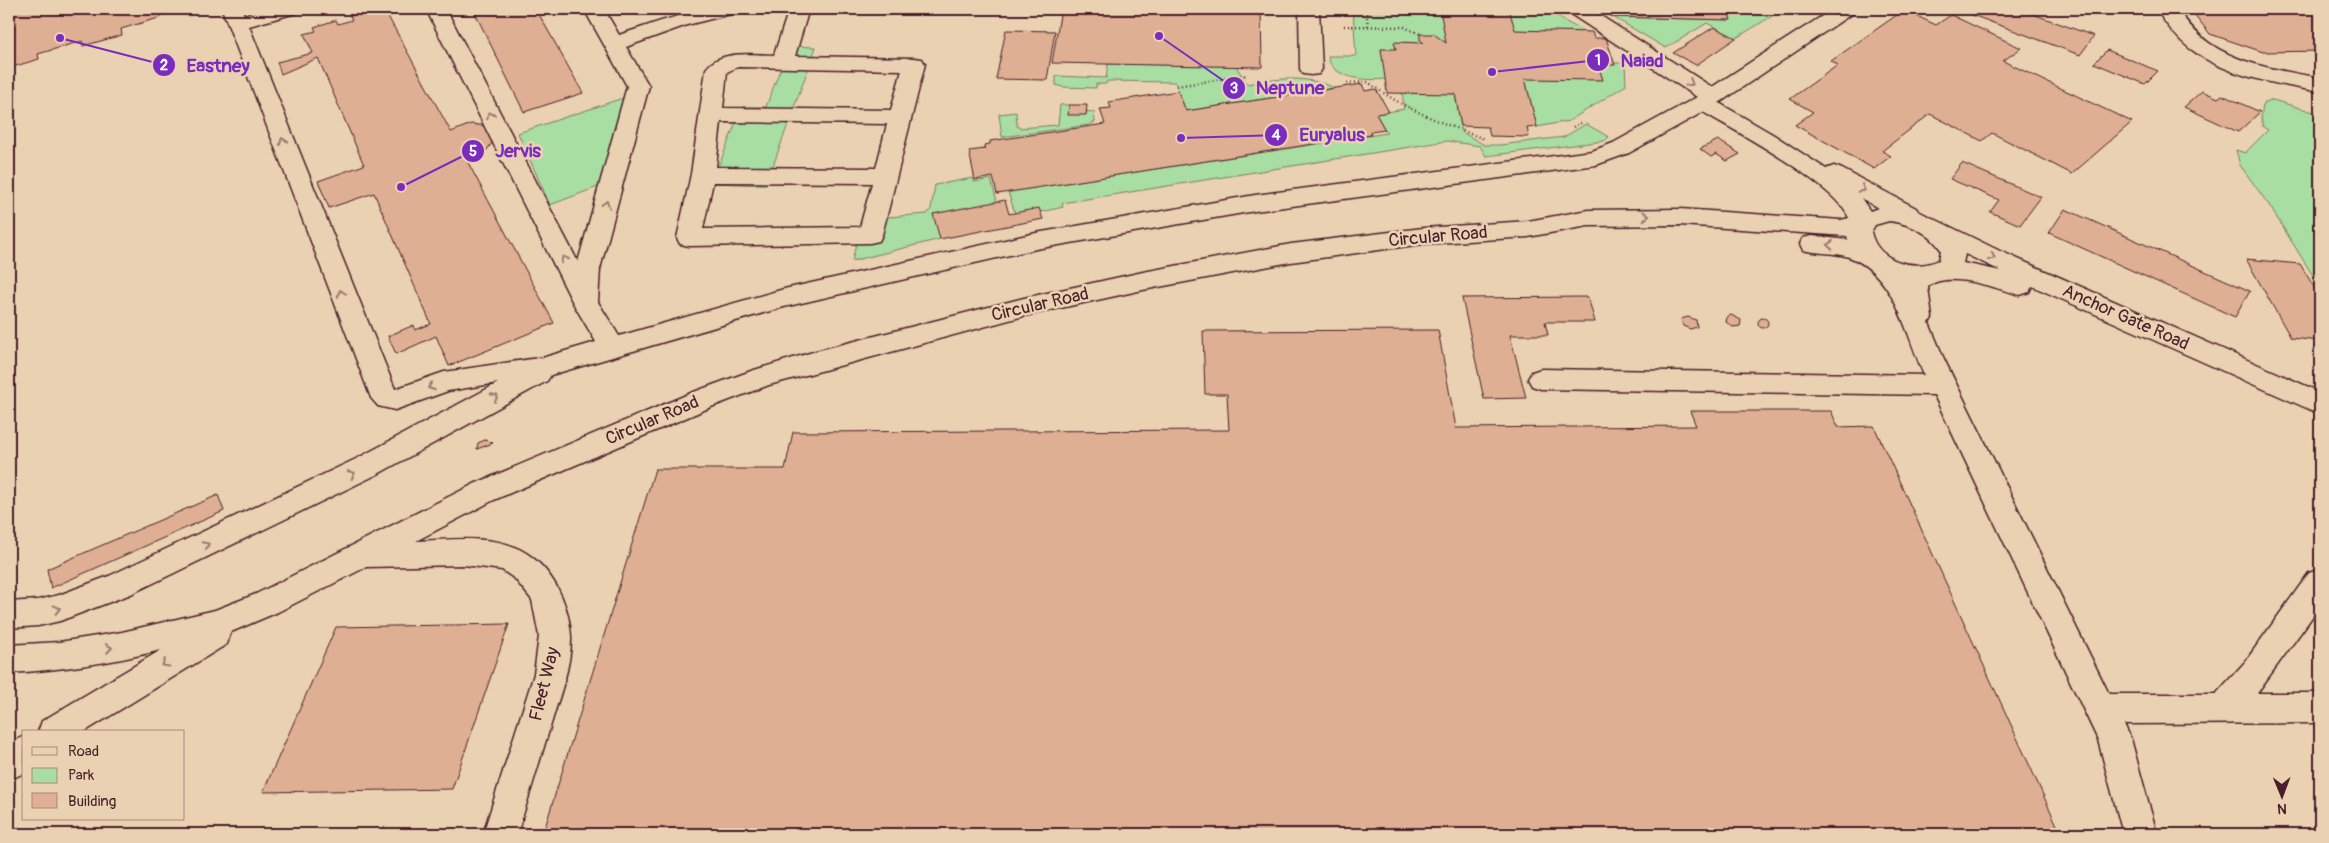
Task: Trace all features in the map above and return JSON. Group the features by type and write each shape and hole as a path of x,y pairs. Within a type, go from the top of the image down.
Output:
{"street":[{"path":"289,9 235,16 345,303 385,397 395,400 444,382 467,377 545,367 565,362 798,295 1063,236 1255,203 1588,160 1621,148 1708,100 1846,9"},
{"path":"436,9 586,303 612,347"},
{"path":"586,303 585,287 588,269 638,91 637,81 594,9"},
{"path":"615,44 680,21 728,9"},
{"path":"783,62 799,9"},
{"path":"1576,9 1810,168 1850,202 1861,214 1862,222"},
{"path":"2166,9 2192,39 2216,56 2280,76 2320,85"},
{"path":"1309,17 1311,69"},
{"path":"735,61 914,64 870,235 689,238 703,174 710,116 717,69 735,61"},
{"path":"710,116 900,117"},
{"path":"1772,143 1929,224 1946,238 1953,256 1950,266 1919,280 1915,289 1919,317 1937,372"},
{"path":"703,174 886,176"},
{"path":"1929,224 1907,216 1889,213 1873,216 1862,222 1859,227 1858,238 1864,249 1898,287 1937,372 2100,709 2114,740 2140,834"},
{"name":"Circular Road","path":"267,603 484,492 701,400 760,378 816,361 1024,307 1240,262 1423,236 1528,229 1581,219 1616,216 1680,217 1841,228 1852,227 1862,222"},
{"name":"Anchor Gate Road","path":"1929,224 1976,250 2320,404"},
{"path":"1528,229 1579,228 1842,246 1860,251 1890,269 1908,274 1977,273 2136,322"},
{"path":"9,615 38,614 60,608 120,585 368,466 526,380 565,362"},
{"path":"1541,379 1937,372"},
{"name":"Fleet Way","path":"349,561 375,554 464,552 487,554 510,559 518,564 541,587 554,623 555,648 550,674 500,834"},
{"path":"2223,709 2256,672 2320,582"},
{"path":"9,659 60,656 122,646 204,627 267,603"},
{"path":"57,730 267,603"},
{"path":"2100,709 2320,708"},
{"path":"9,764 22,754"}],"path":[{"path":"1366,9 1368,26"},
{"path":"1309,17 1368,26 1404,27 1420,34"},
{"path":"1177,86 1246,75"},
{"path":"1347,83 1368,82 1390,99 1410,110 1487,139"},
{"path":"1571,129 1583,122"}],"green space":[{"path":"1353,9 1459,9 1459,52 1385,79 1359,79 1342,74 1331,64 1328,56 1356,56"},
{"path":"1502,9 1549,9 1564,21 1588,33 1508,32"},
{"path":"1776,9 1777,13 1736,38 1707,23 1666,48 1613,17 1730,20 1727,10"},
{"path":"789,46 816,47 766,185 712,183 742,107 766,107"},
{"path":"1595,63 1625,63 1626,85 1569,121 1537,127 1525,79"},
{"path":"1108,64 1236,66 1247,84 1270,80 1302,79 1335,88 1186,111 1175,82 1107,81 1106,84 1096,84 1096,88 1056,85 1056,76 1106,78"},
{"path":"1402,91 1455,94 1462,132 1484,145 1500,145 1564,137 1586,124 1609,137 1604,141 1486,156 1480,146 1447,141 1062,203 1063,207 1036,213 1015,213 1008,192 1387,133 1376,114 1404,109"},
{"path":"626,97 600,186 550,205 518,133"},
{"path":"2273,100 2320,114 2320,287 2269,205 2240,165 2236,150 2245,153 2268,130 2263,127 2261,117 2263,104"},
{"path":"1060,105 1069,105 1081,111 1094,112 1095,122 1089,125 1002,137 999,114 1016,112 1017,126 1020,128 1058,125"},
{"path":"973,178 974,182 991,179 997,202 940,239 852,261 862,219 927,214 931,209 935,185"}],"building":[{"path":"9,9 164,9 160,10 162,17 121,29 122,35 83,46 82,41 38,54 39,59 9,68"},
{"path":"375,9 384,9 451,132 471,124 487,126 494,140 487,150 465,157 554,323 449,366 436,336 396,354 388,336 414,325 415,330 431,324 374,193 329,208 318,181 364,165 318,58 281,74 277,62 313,53 304,34 316,31 314,27 336,20 338,24 352,20 350,16"},
{"path":"473,9 536,9 583,93 524,112"},
{"path":"1061,9 1261,9 1262,67 1052,63"},
{"path":"1440,9 1509,9 1515,30 1592,32 1594,38 1606,38 1615,65 1598,65 1603,80 1525,79 1537,127 1527,128 1529,137 1490,136 1488,127 1461,126 1455,94 1387,93 1381,49 1396,49 1394,42 1424,43 1420,40 1420,34 1434,34 1446,43"},
{"path":"1599,9 1744,10 1727,10 1731,20 1613,17"},
{"path":"1977,9 2019,9 2094,36 2080,55 1972,15"},
{"path":"2190,9 2320,9 2320,51 2263,52 2210,34"},
{"path":"1904,10 1936,25 1951,15 2021,48 2003,61 2132,122 2072,174 1992,133 1982,141 1930,114 1882,151 1891,156 1874,169 1795,125 1813,112 1790,99 1838,65 1831,61"},
{"path":"1714,27 1736,38 1696,65 1673,53"},
{"path":"1006,30 1055,31 1047,80 996,79"},
{"path":"2107,50 2158,71 2145,84 2094,63"},
{"path":"1362,84 1365,91 1376,89 1389,112 1376,114 1385,130 1370,132 1371,135 997,194 993,177 975,180 969,151 985,149 984,145 990,144 990,141 1105,124 1100,109 1111,108 1109,102 1178,91 1186,111"},
{"path":"2202,91 2218,98 2222,95 2260,112 2238,132 2184,107"},
{"path":"1069,105 1087,105 1086,115 1068,115"},
{"path":"1718,140 1740,154 1727,161 1716,154 1711,157 1700,149"},
{"path":"1962,163 2041,197 2020,225 1990,212 1999,200 1950,179"},
{"path":"1005,200 1009,214 1039,208 1043,219 940,239 933,214"},
{"path":"2065,209 2250,291 2235,317 2049,233"},
{"path":"2246,259 2300,264 2320,297 2320,341 2291,338"},
{"path":"1588,297 1595,322 1545,322 1548,335 1510,335 1526,398 1484,399 1462,298"},
{"path":"1731,315 1741,320 1740,326 1733,327 1726,322 1727,317"},
{"path":"1688,317 1696,320 1697,327 1690,329 1683,326 1681,319"},
{"path":"1761,318 1765,318 1768,323 1767,327 1761,328 1758,325 1758,321"},
{"path":"1438,330 1456,428 1696,426 1690,411 1831,411 1838,427 1874,426 2061,834 543,834 655,469 785,469 793,432 1229,430 1227,394 1205,394 1203,331"},
{"path":"485,440 493,443 477,449 478,443"},
{"path":"218,495 224,511 51,588 47,569"},
{"path":"509,624 452,789 263,792 336,627"}],"place":[{"name":"Neptune","path":"1159,36"},
{"name":"Eastney","path":"60,38"},
{"name":"Naiad","path":"1492,72"},
{"name":"Euryalus","path":"1181,138"},
{"name":"Jervis","path":"401,187"}]}
